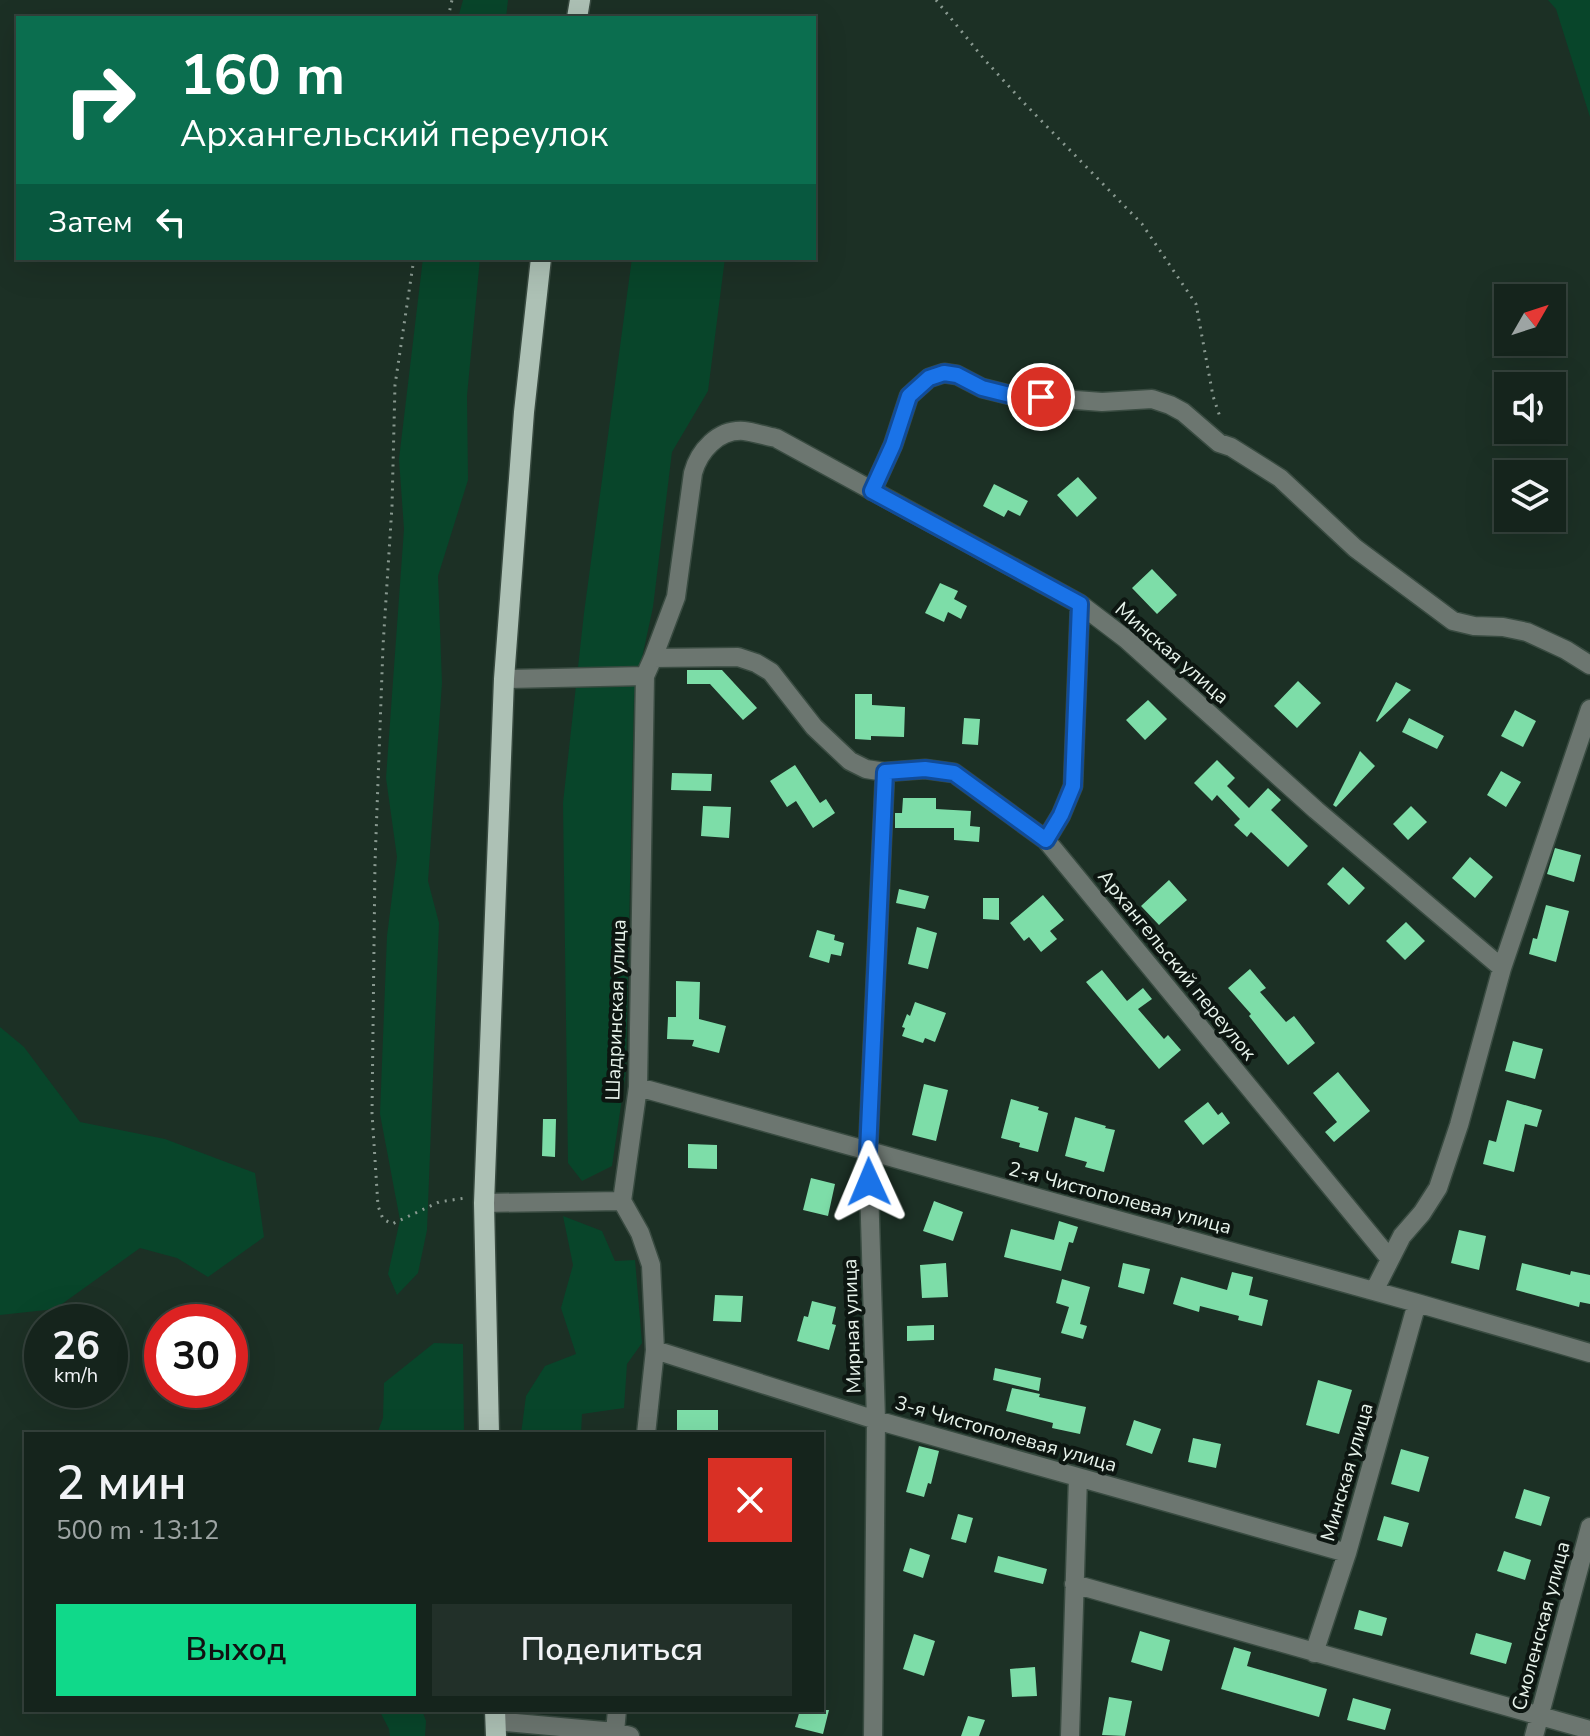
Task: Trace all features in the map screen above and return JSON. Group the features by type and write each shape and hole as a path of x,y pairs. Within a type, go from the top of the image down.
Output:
{"main road":[{"path":"489,1432 484,1203 504,679 524,412 541,260"}],"street":[{"path":"872,491 893,445 909,396 929,378 944,373 1010,395 1102,402 1152,399 1183,412 1219,443 1231,447 1280,478 1355,548 1453,621 1527,632 1590,665"},
{"name":"Минская улица","path":"645,676 676,597 697,458 719,436 740,431 776,438 1080,604 1126,639 1316,810 1502,968"},
{"path":"1046,840 1073,786 1080,604"},
{"path":"653,658 738,657 756,663 771,672 814,727 850,761 866,769 885,772"},
{"path":"504,679 645,676"},
{"name":"Шадринская улица","path":"622,1201 638,1087 645,676"},
{"path":"1374,1291 1402,1236 1438,1188 1459,1125 1502,968 1590,709"},
{"name":"Архангельский переулок","path":"885,772 925,769 954,773 1046,840 1390,1259"},
{"name":"Мирная улица","path":"873,1736 876,1420 868,1152 885,772"},
{"name":"2-я Чистополевая улица","path":"638,1087 1590,1353"},
{"path":"484,1203 622,1201 640,1233 651,1265 655,1350 646,1432"},
{"name":"Минская улица","path":"1314,1653 1347,1553 1417,1303"},
{"name":"3-я Чистополевая улица","path":"655,1350 876,1420 1347,1553"},
{"path":"1070,1736 1078,1477"},
{"name":"Смоленская улица","path":"1534,1736 1590,1527"},
{"path":"1074,1584 1590,1730"},
{"path":"495,1722 622,1734 617,1712"}],"path":[{"path":"936,0 1024,103 1142,224 1196,304 1213,396 1231,447"},
{"path":"414,260 395,385 392,506 382,662 375,863 372,1113 378,1206 383,1219 392,1224 439,1202 464,1198 484,1203"}],"green space":[{"path":"463,0 508,0 506,16 459,16"},
{"path":"1548,0 1590,0 1590,117 1556,9"},
{"path":"423,260 480,260 467,396 468,480 438,576 442,683 428,881 439,923 427,1230 418,1273 397,1295 388,1274 400,1220 380,1114 387,936 397,857 386,778 404,529 399,459"},
{"path":"632,260 725,260 708,391 672,452 653,607 634,695 626,1071 612,1166 582,1181 568,1163 563,803 584,613"},
{"path":"0,1027 24,1047 80,1122 165,1139 255,1173 264,1237 208,1277 177,1258 140,1248 62,1304 24,1304 24,1312 0,1315"},
{"path":"563,1216 602,1231 615,1261 635,1260 642,1343 627,1364 624,1408 582,1414 581,1432 521,1432 526,1396 545,1366 576,1354 561,1308 573,1265"},
{"path":"434,1343 463,1344 464,1432 378,1432 383,1418 384,1383"},
{"path":"380,1712 423,1712 426,1721 425,1736 390,1736"}],"building":[{"path":"1078,477 1097,498 1077,517 1057,495"},
{"path":"994,484 1028,501 1020,516 1008,510 1004,517 983,506"},
{"path":"1152,569 1177,595 1157,614 1132,588"},
{"path":"940,583 958,591 954,599 967,606 961,619 948,612 944,622 925,613"},
{"path":"687,670 722,670 757,708 743,720 710,684 687,684"},
{"path":"1298,681 1321,703 1297,728 1274,706"},
{"path":"1396,682 1411,690 1377,722 1376,721"},
{"path":"855,694 872,694 872,705 905,707 904,737 855,739"},
{"path":"1148,700 1167,719 1145,740 1126,720"},
{"path":"1515,710 1536,721 1523,747 1501,736"},
{"path":"964,718 980,719 978,745 962,744"},
{"path":"1409,718 1444,736 1437,749 1402,732"},
{"path":"1360,751 1375,766 1336,807 1333,805"},
{"path":"1217,760 1235,778 1227,786 1249,808 1268,788 1281,800 1271,810 1308,846 1288,867 1251,832 1247,837 1234,825 1240,819 1217,795 1212,801 1194,783"},
{"path":"795,765 820,803 826,799 835,813 813,828 796,801 787,807 770,781"},
{"path":"1501,771 1521,782 1506,807 1487,795"},
{"path":"672,773 712,774 711,791 671,790"},
{"path":"903,798 936,798 936,809 971,811 970,826 980,827 979,842 954,840 954,828 895,828 895,813 902,813"},
{"path":"703,806 731,807 729,838 701,836"},
{"path":"1411,806 1427,822 1408,840 1393,824"},
{"path":"1555,848 1581,855 1574,882 1547,874"},
{"path":"1470,857 1493,877 1475,898 1452,878"},
{"path":"1343,867 1365,888 1349,905 1327,884"},
{"path":"1169,880 1187,900 1159,925 1141,906"},
{"path":"899,889 929,896 925,909 896,903"},
{"path":"1043,895 1064,920 1050,931 1057,939 1041,952 1029,937 1024,941 1010,923"},
{"path":"983,898 999,898 999,920 983,919"},
{"path":"1546,905 1569,911 1556,962 1529,954 1533,938 1537,939"},
{"path":"1406,922 1425,941 1405,960 1386,941"},
{"path":"917,927 937,933 928,969 908,964"},
{"path":"817,930 835,935 834,940 844,943 841,956 831,954 829,963 809,957"},
{"path":"1250,969 1266,988 1260,992 1286,1022 1294,1016 1315,1043 1288,1065 1228,988"},
{"path":"1102,970 1127,1001 1143,988 1152,999 1138,1009 1164,1039 1168,1035 1181,1050 1159,1069 1086,982"},
{"path":"676,981 700,982 699,1019 726,1026 719,1053 692,1046 694,1040 667,1039 668,1017 676,1017"},
{"path":"915,1002 946,1013 935,1042 925,1038 923,1043 902,1036 905,1028 902,1027"},
{"path":"1513,1041 1543,1049 1535,1079 1505,1071"},
{"path":"1338,1072 1370,1111 1334,1142 1325,1132 1337,1122 1313,1093"},
{"path":"924,1084 948,1090 936,1141 912,1135"},
{"path":"1011,1099 1039,1107 1038,1110 1048,1113 1038,1152 1001,1138"},
{"path":"1507,1100 1542,1110 1537,1127 1525,1124 1514,1172 1483,1164 1489,1140 1496,1142"},
{"path":"1208,1102 1218,1115 1222,1112 1230,1123 1203,1145 1184,1121"},
{"path":"1075,1117 1115,1130 1104,1172 1085,1167 1087,1162 1065,1156"},
{"path":"543,1119 556,1119 555,1157 542,1156"},
{"path":"688,1144 717,1145 717,1169 688,1168"},
{"path":"811,1178 835,1184 828,1216 803,1210"},
{"path":"934,1201 963,1212 953,1241 923,1231"},
{"path":"1059,1221 1078,1227 1073,1243 1069,1242 1061,1271 1004,1257 1011,1229 1054,1240"},
{"path":"1459,1230 1486,1236 1479,1270 1451,1263"},
{"path":"946,1263 948,1297 922,1298 920,1265"},
{"path":"1123,1263 1150,1269 1144,1294 1118,1287"},
{"path":"1522,1263 1570,1275 1571,1271 1590,1275 1590,1304 1580,1302 1579,1307 1516,1290"},
{"path":"1232,1272 1253,1277 1249,1295 1268,1300 1262,1326 1238,1320 1239,1316 1200,1306 1199,1312 1173,1304 1181,1277 1227,1290"},
{"path":"1062,1279 1090,1287 1080,1324 1087,1326 1083,1339 1061,1333 1069,1307 1056,1303"},
{"path":"715,1295 743,1296 741,1322 713,1321"},
{"path":"812,1301 836,1307 832,1324 836,1325 829,1350 797,1341"},
{"path":"934,1325 934,1340 907,1341 907,1326"},
{"path":"995,1368 1041,1378 1039,1391 993,1380"},
{"path":"1318,1380 1352,1390 1339,1434 1306,1425"},
{"path":"1012,1388 1086,1407 1080,1434 1052,1428 1053,1423 1006,1411"},
{"path":"677,1410 718,1410 718,1432 677,1432"},
{"path":"1134,1420 1161,1429 1152,1454 1126,1445"},
{"path":"1193,1438 1221,1444 1216,1468 1188,1462"},
{"path":"919,1446 939,1451 931,1484 928,1483 924,1497 906,1492"},
{"path":"1401,1449 1429,1457 1419,1492 1391,1484"},
{"path":"1524,1489 1550,1497 1541,1526 1515,1518"},
{"path":"958,1514 973,1518 966,1543 951,1539"},
{"path":"1384,1516 1409,1523 1402,1547 1377,1540"},
{"path":"910,1548 930,1555 923,1578 903,1571"},
{"path":"1504,1551 1531,1560 1525,1580 1497,1571"},
{"path":"998,1556 1047,1569 1043,1584 994,1572"},
{"path":"1359,1610 1387,1618 1382,1636 1354,1629"},
{"path":"1140,1631 1170,1640 1162,1671 1131,1662"},
{"path":"1476,1633 1512,1643 1506,1664 1470,1654"},
{"path":"914,1634 935,1641 924,1676 903,1669"},
{"path":"1234,1647 1251,1652 1247,1666 1327,1689 1319,1717 1221,1689"},
{"path":"1035,1667 1037,1696 1012,1697 1010,1669"},
{"path":"1109,1697 1132,1701 1125,1736 1102,1735"},
{"path":"1353,1698 1391,1709 1385,1730 1347,1720"},
{"path":"829,1710 823,1734 795,1727 799,1712"},
{"path":"968,1716 985,1720 979,1736 961,1736"}],"route":[{"path":"869,1182 885,772 925,769 954,773 1046,840 1073,786 1080,604 872,491 893,445 909,396 929,378 944,373 957,375 982,388 1010,395 1041,397"}]}
